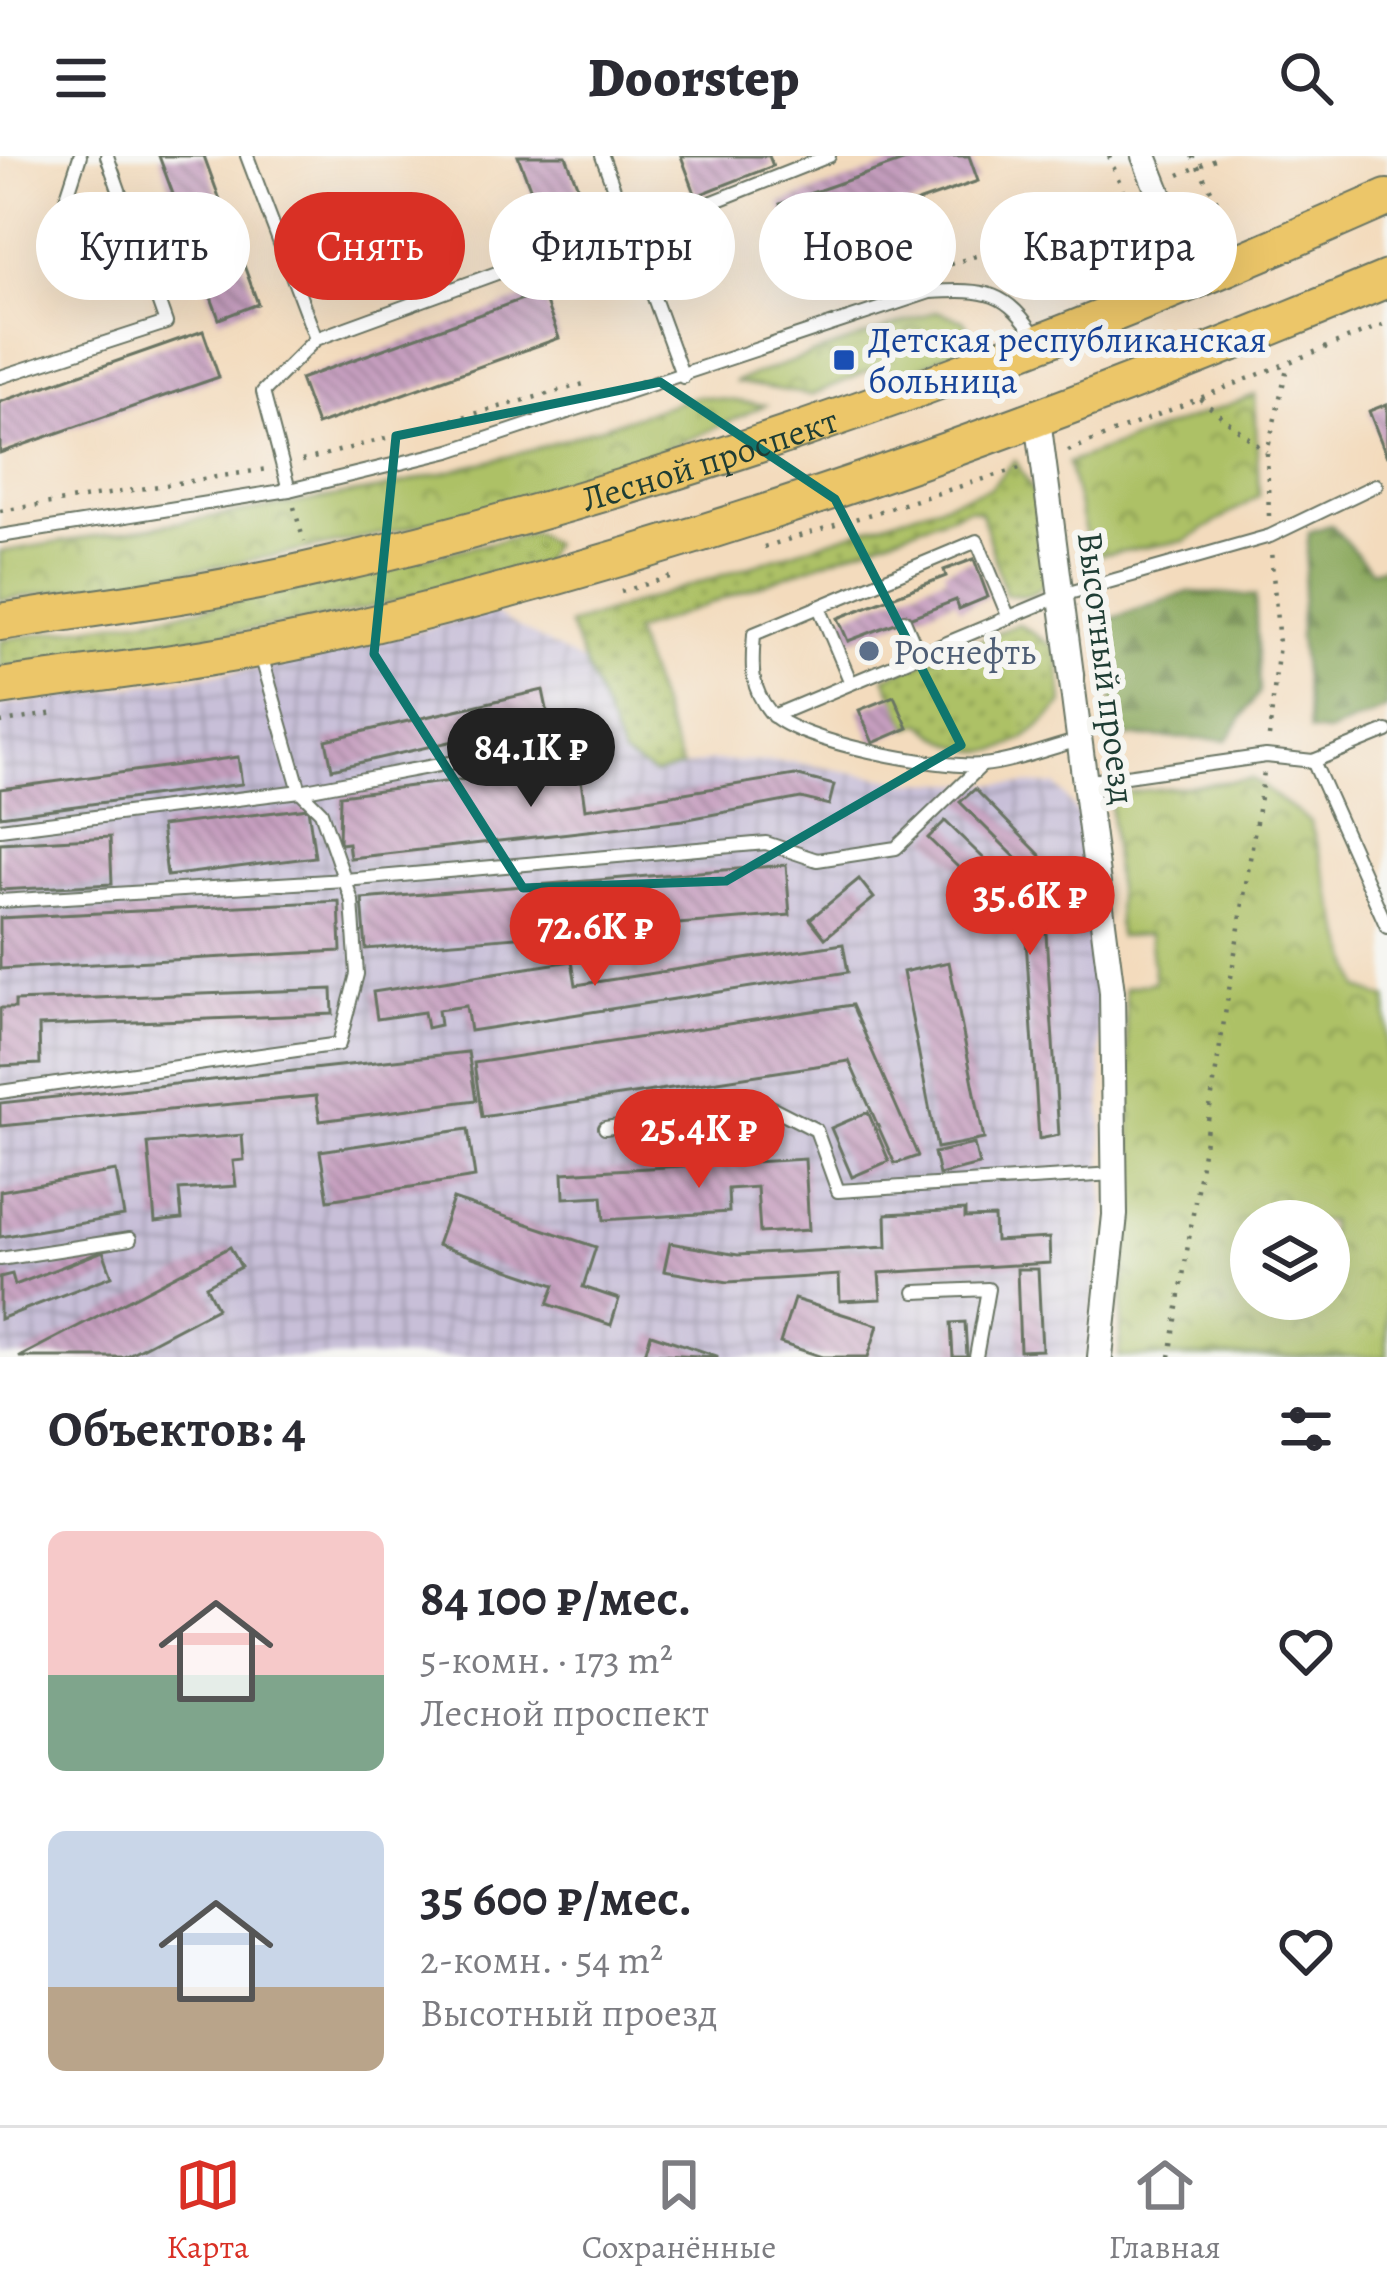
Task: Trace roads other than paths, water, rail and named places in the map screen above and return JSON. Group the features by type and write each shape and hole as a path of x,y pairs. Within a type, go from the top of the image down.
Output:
{"main road":[{"name":"Лесной проспект","path":"1237,263 1387,198"},
{"name":"Лесной проспект","path":"0,687 260,648 596,565 1038,419 1387,279"},
{"name":"Лесной проспект","path":"0,622 312,570 576,502 1147,300"},
{"path":"576,502 596,565"}],"street":[{"path":"1144,156 1159,192"},
{"name":"Высотный проезд","path":"1038,419 1112,992 1114,1174 1100,1357"}],"lane":[{"path":"68,192 80,156"},
{"path":"0,377 166,322 107,156"},
{"path":"248,156 316,339"},
{"path":"602,156 616,192"},
{"path":"735,193 829,156"},
{"path":"289,490 263,392 316,339 489,276"},
{"path":"0,536 289,490 450,451 930,292 981,290 1017,308 1039,341"},
{"path":"656,300 683,377"},
{"path":"772,716 1062,596 1270,536 1376,485"},
{"path":"1009,618 977,541 754,634 751,680 772,716 842,744 923,763 982,765 1081,740"},
{"path":"887,579 894,596"},
{"path":"819,607 851,683"},
{"path":"904,620 919,655"},
{"path":"0,1092 339,1044 357,974 352,901 321,812 300,790 260,648"},
{"path":"1084,782 1266,756 1313,761 1387,731"},
{"path":"0,829 300,790 567,741"},
{"path":"1313,761 1383,906 1387,927"},
{"path":"0,901 345,880 766,843 817,860 896,848 982,765"},
{"path":"604,1128 767,1105 816,1130 838,1191 1114,1174"},
{"path":"0,1259 130,1239"},
{"path":"915,1292 988,1289 976,1357"}],"place":[{"name":"Детская республиканская больница","path":"844,360"},
{"name":"Роснефть","path":"869,651"}]}
